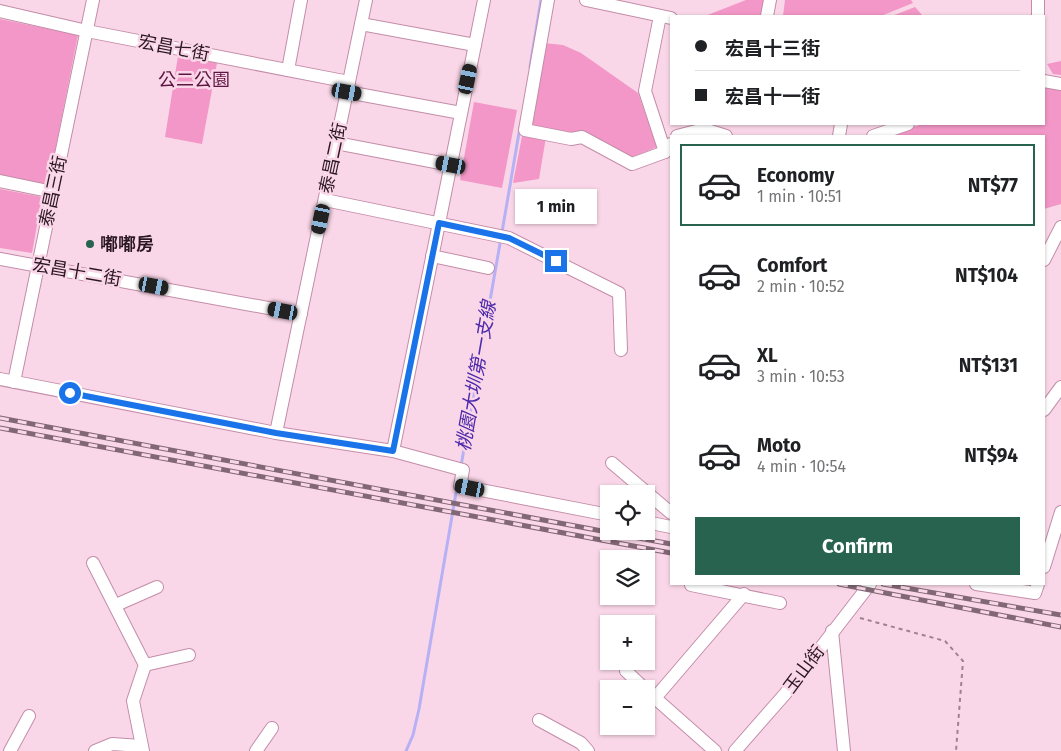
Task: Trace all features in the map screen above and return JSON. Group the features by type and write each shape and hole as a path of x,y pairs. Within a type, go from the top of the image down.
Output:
{"street":[{"name":"泰昌三街","path":"14,382 93,0"},
{"path":"288,70 301,0"},
{"name":"泰昌二街","path":"276,433 366,0"},
{"path":"393,451 484,0"},
{"path":"548,0 525,130 571,139 582,137 632,164 668,148 645,92 666,17 586,0"},
{"path":"767,15 770,0"},
{"path":"1038,0 1038,15"},
{"name":"宏昌七街","path":"0,12 288,70 348,87 461,113"},
{"path":"361,24 475,45"},
{"path":"1045,81 1061,84"},
{"path":"876,135 905,125"},
{"path":"681,135 704,129 723,135"},
{"path":"336,143 451,165"},
{"path":"0,182 53,192"},
{"path":"325,200 501,236 619,293 621,350"},
{"path":"1045,258 1061,226"},
{"path":"432,256 488,268"},
{"name":"宏昌十二街","path":"0,258 301,314"},
{"path":"0,379 276,433 393,451 460,469 460,486 600,513"},
{"path":"1045,409 1061,387"},
{"path":"612,463 670,512"},
{"path":"1045,564 1061,512"},
{"path":"655,524 670,527"},
{"path":"93,563 145,665 132,701 142,748 112,744 95,751"},
{"path":"691,585 744,594 780,603"},
{"name":"玉山街","path":"735,751 785,694 869,585"},
{"path":"983,585 1035,593 1038,585"},
{"path":"116,605 157,587"},
{"path":"655,686 744,594"},
{"path":"832,631 844,751"},
{"path":"145,665 189,655"},
{"path":"626,671 636,680"},
{"path":"655,697 715,751"},
{"path":"10,751 29,716"},
{"path":"539,720 581,743 588,751"},
{"path":"256,751 272,728"}],"path":[{"path":"846,614 945,641 963,661 956,751"}],"green space":[{"path":"746,0 766,0 763,15 708,15"},
{"path":"785,0 911,0 913,3 883,15 783,15"},
{"path":"915,7 922,15 895,15"},
{"path":"0,19 78,35 48,186 0,176"},
{"path":"544,43 563,45 581,53 638,93 657,147 630,158 569,133 529,126"},
{"name":"公二公園","path":"178,56 217,63 202,144 165,137"},
{"path":"1061,61 1061,75 1053,74 1047,64"},
{"path":"1045,86 1061,90 1061,204 1045,209 1045,135 890,135 919,125 1045,125"},
{"path":"474,102 517,110 502,188 460,180"},
{"path":"523,131 546,137 539,179 513,183"},
{"path":"0,189 42,197 32,253 0,248"}],"waterway":[{"name":"桃園大圳第一支線","path":"530,67 541,0"},
{"name":"桃園大圳第一支線","path":"502,232 520,127"},
{"name":"桃園大圳第一支線","path":"461,466 501,238"},
{"name":"桃園大圳第一支線","path":"406,751 413,735 419,709 457,487"}],"railway":[{"path":"0,418 670,544"},
{"path":"0,428 670,553"},
{"path":"844,585 1061,627"},
{"path":"889,585 1061,615"}],"place":[{"name":"嘟嘟房","path":"90,244"}],"route":[{"path":"70,393 276,433 393,451 439,223 509,238 556,261"}]}
